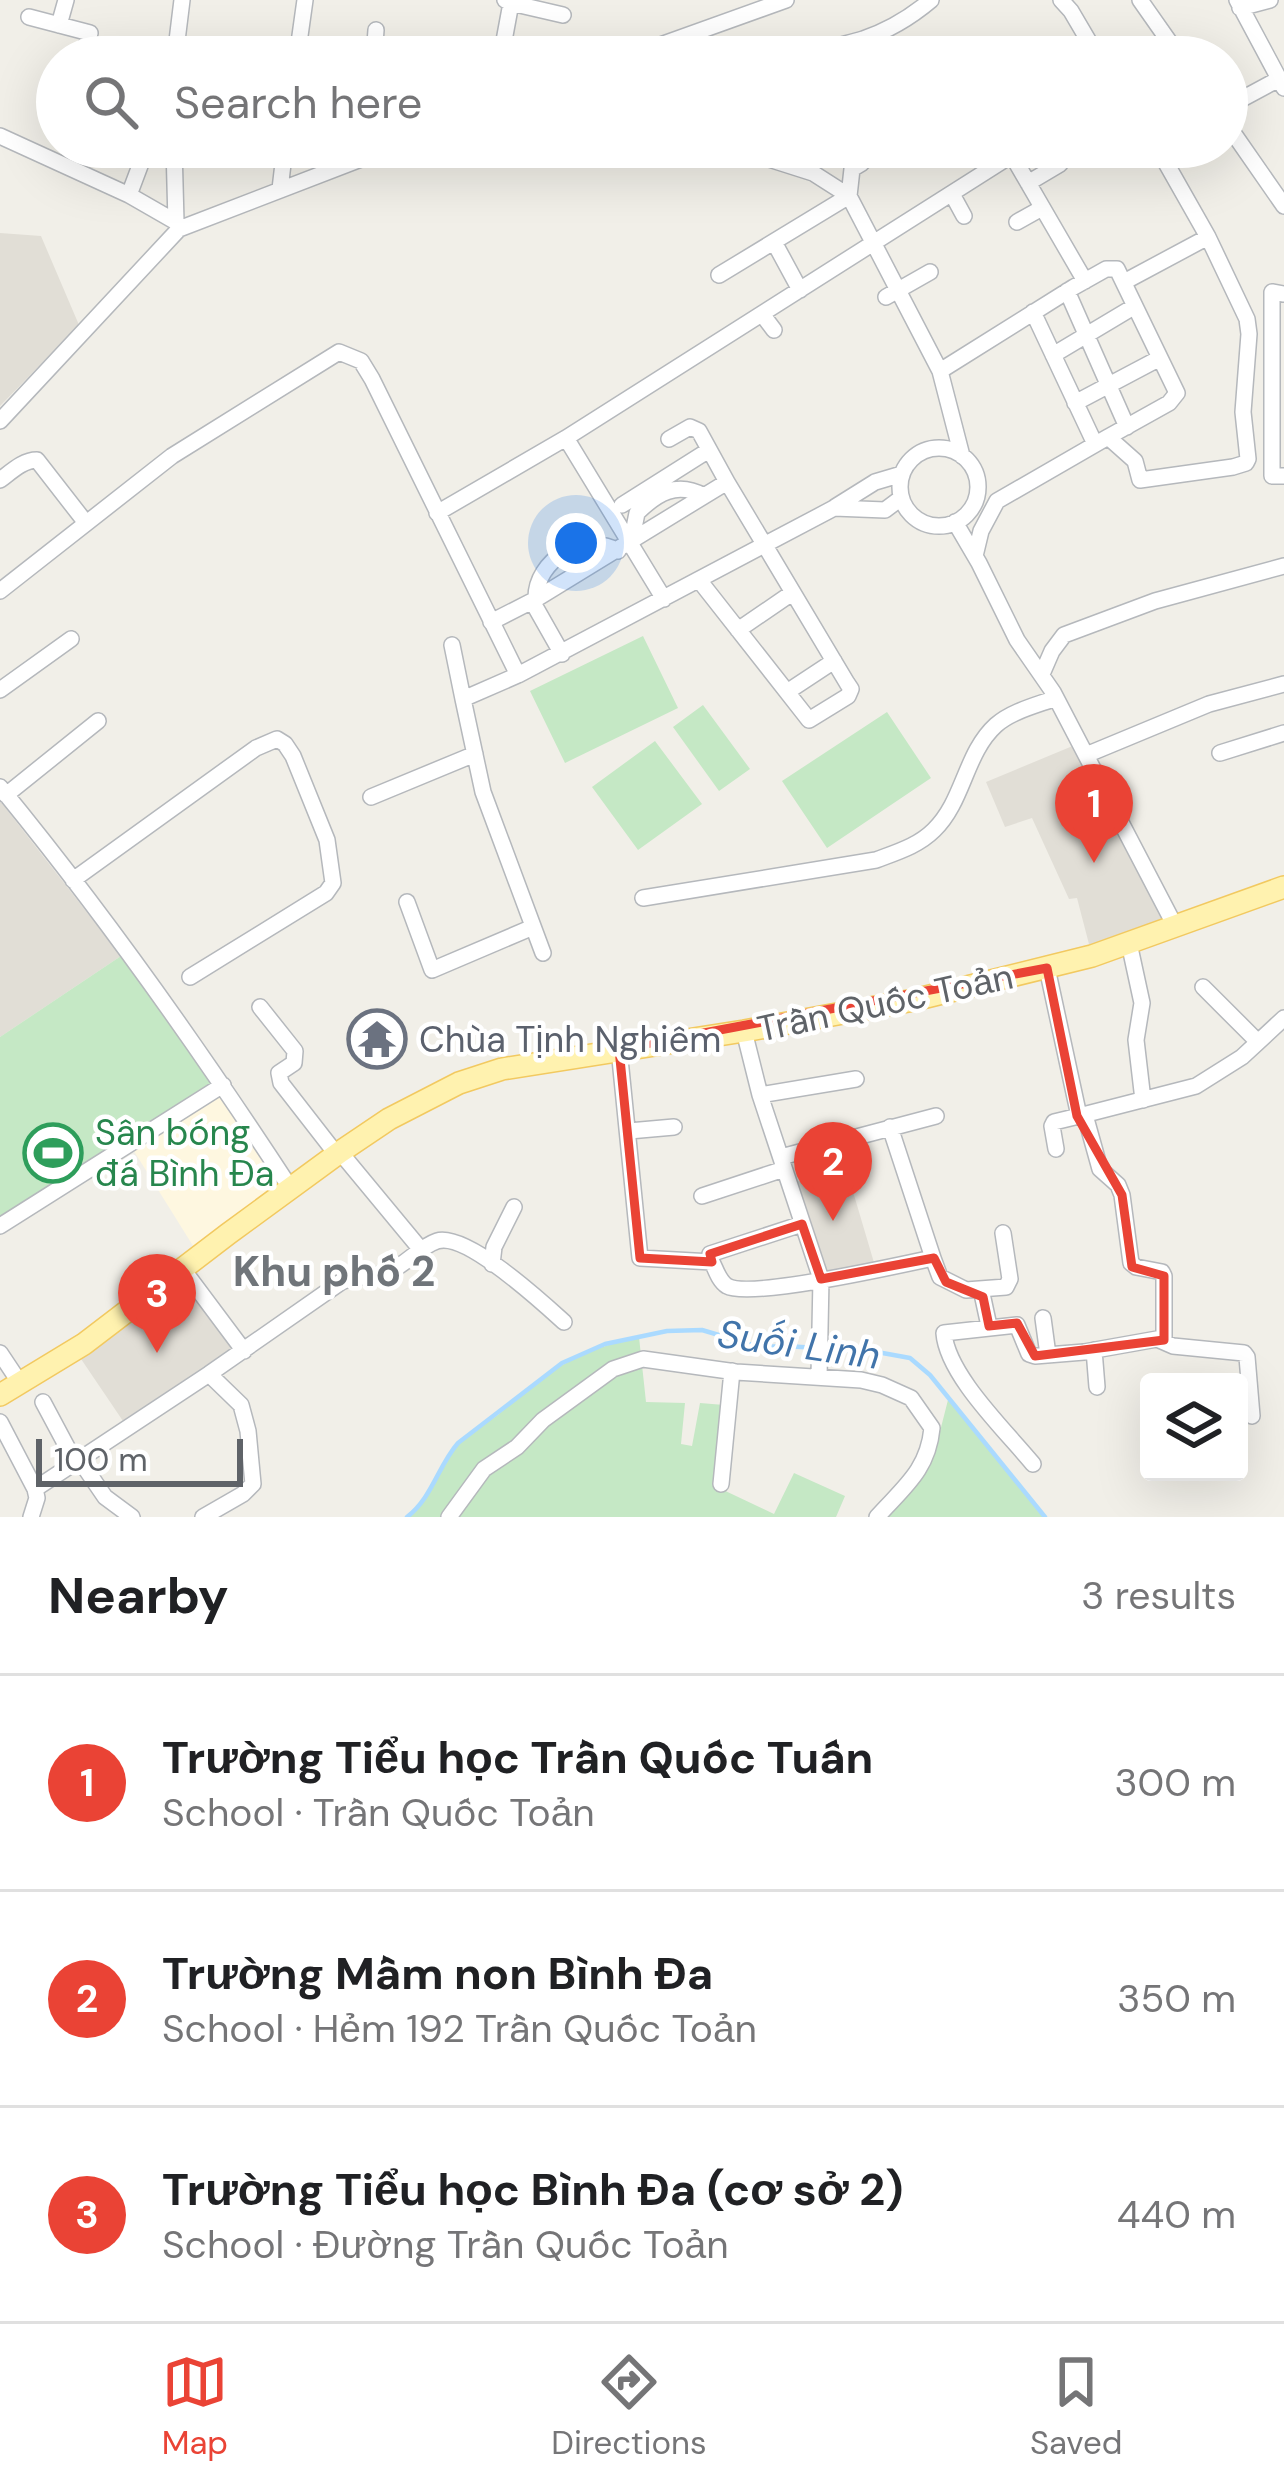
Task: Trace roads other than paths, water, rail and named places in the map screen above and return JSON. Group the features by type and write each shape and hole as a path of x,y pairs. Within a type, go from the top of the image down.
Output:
{"main road":[{"name":"Trần Quốc Toản","path":"0,1395 84,1344 338,1153 459,1084 502,1069 914,1000 1129,943 1284,887"}],"street":[{"path":"59,25 66,0"},
{"path":"178,36 182,0"},
{"path":"300,36 305,0"},
{"path":"686,36 786,0"},
{"path":"870,36 931,0"},
{"path":"1061,0 1086,36"},
{"path":"1140,0 1165,36"},
{"path":"1248,98 1281,83 1239,4 1270,0"},
{"path":"503,36 508,2 563,15"},
{"path":"29,17 89,36"},
{"path":"376,30 376,36"},
{"path":"0,136 36,148"},
{"path":"1248,154 1284,206"},
{"path":"80,168 177,226"},
{"path":"129,195 139,168"},
{"path":"175,168 177,226"},
{"path":"280,189 282,168"},
{"path":"0,421 177,226 328,168"},
{"path":"797,168 850,196 875,243 892,293 940,371 962,456 971,466 977,491 974,504 955,522 942,526 916,519 901,498 902,474 908,464 927,450 939,448 962,456"},
{"path":"850,196 855,168"},
{"path":"437,513 566,438 987,168"},
{"path":"1020,168 1084,281"},
{"path":"1028,183 1053,168"},
{"path":"1033,312 1075,403 1101,440 1135,461 1140,480 1246,463 1243,412 1250,334 1208,237 1169,168"},
{"path":"952,194 964,216"},
{"path":"719,275 850,196"},
{"path":"1017,222 1042,208"},
{"path":"1124,282 1208,237"},
{"path":"774,242 800,290"},
{"path":"940,371 1066,291 1117,268 1177,393 997,501 981,531 975,556"},
{"path":"892,293 930,272"},
{"path":"1066,291 1126,427"},
{"path":"1284,293 1272,292 1278,384 1272,476 1284,476"},
{"path":"1053,355 1136,306"},
{"path":"761,314 774,331"},
{"path":"0,591 172,456 339,352 361,361 372,379 518,675"},
{"path":"1075,403 1160,358"},
{"path":"669,439 695,428 850,689 848,696 809,720 699,580"},
{"path":"566,438 624,547 664,599"},
{"path":"622,505 709,450"},
{"path":"0,480 18,466 37,460 86,523"},
{"path":"464,699 562,653 875,482 902,474"},
{"path":"491,622 727,482"},
{"path":"624,547 637,513 648,501 679,487 704,496"},
{"path":"834,508 885,509 901,498"},
{"path":"955,522 1017,640 1056,698 1175,926"},
{"path":"562,653 534,600 539,578 562,553 595,544 624,547"},
{"path":"1042,674 1064,635 1155,601 1284,566"},
{"path":"738,630 792,593"},
{"path":"0,690 71,639"},
{"path":"452,645 483,792 543,953"},
{"path":"788,692 834,662"},
{"path":"1086,754 1209,704 1284,684"},
{"path":"644,898 876,860 911,848 945,817 970,761 994,727 1056,698"},
{"path":"98,721 3,791 223,1085 291,1189"},
{"path":"1220,753 1284,733"},
{"path":"73,880 256,748 277,739 286,744 327,840 333,883 326,893 190,977"},
{"path":"370,797 475,754"},
{"path":"406,902 432,970 533,927"},
{"path":"1129,943 1142,1003 1136,1040 1143,1100"},
{"path":"1047,968 1082,1115 1100,1169 1122,1195 1131,1264 1164,1276 1164,1340"},
{"path":"1203,987 1258,1042"},
{"path":"260,1007 295,1051 294,1063 279,1073 280,1083 422,1251"},
{"path":"1057,1150 1054,1123 1196,1086 1242,1057 1284,1018"},
{"path":"744,1031 760,1095 821,1280 819,1369"},
{"path":"619,1049 640,1258 712,1262"},
{"path":"760,1095 856,1079"},
{"path":"0,1226 223,1085"},
{"path":"702,1196 782,1163 936,1116"},
{"path":"629,1131 674,1127"},
{"path":"890,1127 933,1258 946,1282 966,1290 1010,1284 1003,1233"},
{"path":"492,1264 494,1247 514,1207"},
{"path":"802,1224 710,1254 722,1282 736,1288 844,1278 933,1258"},
{"path":"35,1489 341,1282 388,1272 438,1241 452,1241 520,1282 564,1322"},
{"path":"182,1268 244,1351"},
{"path":"982,1289 989,1326"},
{"path":"1043,1318 1048,1355"},
{"path":"1033,1464 962,1378 946,1352 944,1333 1017,1324 1029,1354 1164,1340 1173,1346 1244,1353 1252,1416"},
{"path":"1094,1350 1097,1387"},
{"path":"0,1353 20,1383"},
{"path":"449,1517 484,1469 517,1448 543,1420 613,1369 643,1360 732,1371 819,1369 882,1384 911,1398 932,1428 930,1449 918,1472 877,1517"},
{"path":"721,1484 732,1371"},
{"path":"202,1517 253,1484 241,1405 209,1374"},
{"path":"44,1402 105,1497 132,1517"},
{"path":"0,1422 35,1489 31,1517"}],"waterway":[{"name":"Suối Linh","path":"407,1517 423,1501 458,1443 562,1363 605,1344 667,1331 702,1330 759,1347 910,1358 930,1375 1045,1517"}],"place":[{"name":"Trường Tiểu học Trần Quốc Tuấn","path":"1094,863"},
{"name":"Chùa Tịnh Nghiêm","path":"377,1039"},
{"name":"Sân bóng đá Bình Đa","path":"53,1153"},
{"name":"Trường Mầm non Bình Đa","path":"833,1221"},
{"name":"Trường Tiểu học Bình Đa (cơ sở 2)","path":"157,1353"}],"district":[{"name":"Khu phố 2","path":"334,1271"}]}
